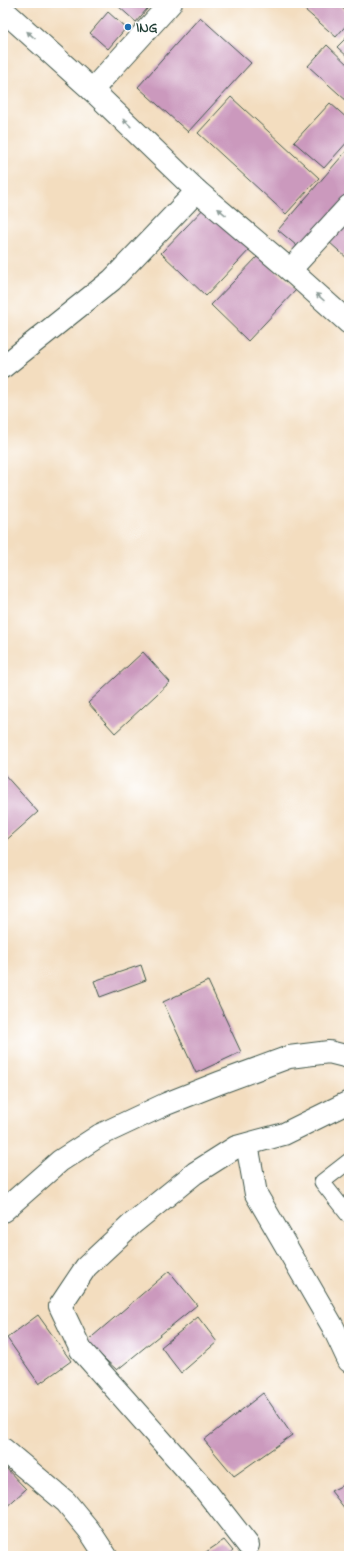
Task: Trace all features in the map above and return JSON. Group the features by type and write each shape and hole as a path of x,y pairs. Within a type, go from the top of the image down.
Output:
{"street":[{"path":"92,90 170,3"},
{"path":"3,10 92,90 197,191 290,270 349,323"},
{"path":"3,367 112,280 197,191"},
{"path":"290,270 349,206"},
{"path":"3,1211 60,1161 100,1135 166,1104 289,1057 329,1052 349,1057"},
{"path":"248,1545 205,1490 81,1350 60,1306 86,1267 132,1224 195,1172 236,1147 284,1134 349,1102"},
{"path":"247,1144 256,1194 333,1327 349,1361"},
{"path":"3,1449 66,1502 89,1530 106,1556"}],"lane":[{"path":"349,1161 322,1182 349,1216"}],"building":[{"path":"120,3 152,3 136,22 118,6"},
{"path":"297,3 337,3 349,14 349,22 336,37"},
{"path":"108,12 126,28 108,49 90,33"},
{"path":"200,17 251,63 188,132 138,87"},
{"path":"349,35 349,58 337,47"},
{"path":"327,45 349,66 349,103 308,66"},
{"path":"231,97 319,178 286,214 198,133"},
{"path":"330,103 349,120 349,140 324,168 294,142"},
{"path":"349,148 349,199 303,251 278,230"},
{"path":"207,205 251,248 206,296 161,253"},
{"path":"349,219 349,258 348,259 329,242"},
{"path":"259,255 296,290 248,341 211,305"},
{"path":"143,652 170,682 115,733 88,703"},
{"path":"3,773 38,812 3,843"},
{"path":"141,965 146,980 100,997 94,981"},
{"path":"208,981 241,1052 196,1073 163,1002"},
{"path":"169,1271 197,1305 117,1370 86,1342"},
{"path":"38,1315 71,1361 39,1384 7,1338"},
{"path":"198,1317 217,1342 181,1373 161,1347"},
{"path":"263,1393 292,1435 234,1476 204,1440"},
{"path":"3,1465 26,1489 3,1510"},
{"path":"349,1482 349,1514 331,1491"},
{"path":"224,1540 233,1551 227,1556 200,1556"}],"place":[{"name":"ING","path":"128,27"}]}
